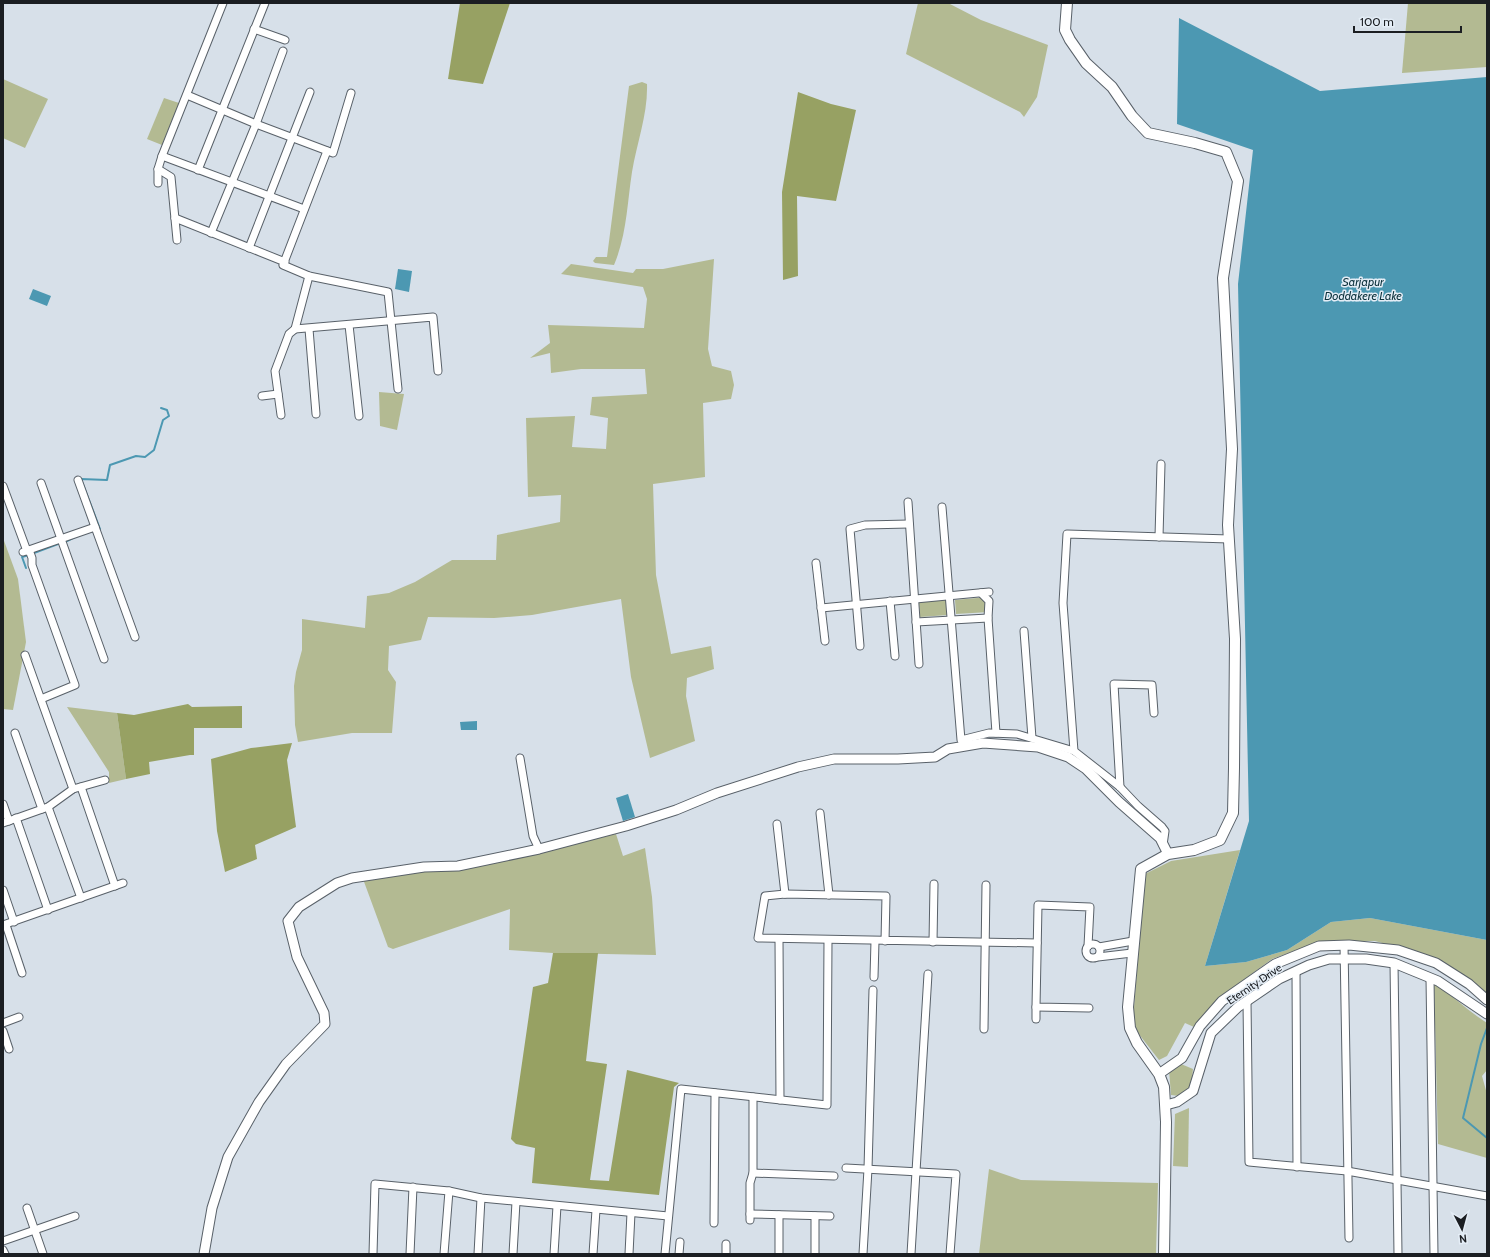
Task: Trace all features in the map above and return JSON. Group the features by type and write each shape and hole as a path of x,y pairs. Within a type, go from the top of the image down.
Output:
{"main road":[{"path":"1067,3 1065,30 1070,40 1086,63 1112,87 1132,116 1148,133 1195,143 1226,152 1238,181 1223,278 1232,449 1229,487 1229,539 1235,638 1233,813 1220,840 1194,850 1168,854 1141,869 1133,941 1128,1007 1130,1028 1137,1043 1159,1074 1164,1087 1166,1105 1164,1254"}],"street":[{"path":"158,183 158,169 162,156 223,3"},
{"path":"198,170 265,3"},
{"path":"254,29 285,40"},
{"path":"210,232 256,124 283,51"},
{"path":"249,248 310,92"},
{"path":"187,95 256,124 333,153 351,93"},
{"path":"326,151 283,266 309,276 388,292 398,389"},
{"path":"162,156 304,210"},
{"path":"158,169 171,176 177,240"},
{"path":"175,218 284,262"},
{"path":"281,415 275,371 289,334 295,328 309,276"},
{"path":"295,328 349,325 433,317 438,371"},
{"path":"349,325 359,416"},
{"path":"309,328 316,414"},
{"path":"262,396 278,394"},
{"path":"1159,536 1161,464"},
{"path":"78,480 135,638"},
{"path":"40,483 104,659"},
{"path":"3,486 26,551 32,558 32,565 75,685 41,700"},
{"path":"908,502 919,664"},
{"path":"942,507 961,740 989,733 1017,734 1074,751 1120,787 1165,831 1163,844"},
{"path":"860,646 850,529 865,525 909,524"},
{"path":"26,551 95,527"},
{"path":"1074,751 1063,603 1067,534 1229,539"},
{"path":"816,563 825,641"},
{"path":"821,608 989,592"},
{"path":"981,593 989,601 988,618 996,733"},
{"path":"890,602 895,656"},
{"path":"916,622 988,618"},
{"path":"1024,631 1032,738"},
{"path":"25,655 73,789"},
{"path":"1120,787 1114,684 1152,685 1154,714"},
{"path":"15,733 81,898"},
{"path":"204,1254 212,1208 228,1156 259,1102 286,1064 325,1024 324,1013 309,984 293,946 288,921 299,907 337,883 352,878 424,867 458,866 539,849 626,826 798,767 834,759 898,759 935,757 948,749 983,743 1038,747 1068,757 1086,769 1118,802 1160,838 1168,854"},
{"path":"520,758 533,836 539,849"},
{"path":"9,821 45,808 73,789 105,780"},
{"path":"81,787 115,886"},
{"path":"3,804 48,910"},
{"path":"820,813 829,895"},
{"path":"777,824 785,894"},
{"path":"22,972 4,925 123,883"},
{"path":"933,942 934,884"},
{"path":"984,1029 986,885"},
{"path":"3,890 14,922"},
{"path":"885,941 886,896 785,894 765,896 758,938 986,944 1037,944"},
{"path":"1036,1019 1038,905 1090,907 1088,946 1086,950 1087,955 1091,958 1132,953"},
{"path":"779,939 780,1100"},
{"path":"665,1254 681,1089 827,1105 828,940"},
{"path":"874,978 875,940"},
{"path":"1088,946 1095,944 1099,947 1133,941"},
{"path":"1344,945 1349,1238"},
{"name":"Eternity Drive","path":"1159,1074 1182,1058 1200,1026 1222,1001 1275,964 1318,946 1344,945 1398,950 1436,963 1469,984 1487,1000"},
{"path":"1098,957 1100,951 1099,947"},
{"name":"Eternity Drive","path":"1166,1105 1177,1102 1193,1090 1211,1033 1238,1007 1279,979 1296,971 1330,959 1366,959 1394,963 1438,981 1487,1014"},
{"path":"1394,963 1398,1254"},
{"path":"1296,971 1297,1167"},
{"path":"910,1254 928,974"},
{"path":"1430,978 1434,1254"},
{"path":"863,1254 868,1169 873,990"},
{"path":"1247,1001 1249,1162 1347,1171 1487,1196"},
{"path":"1036,1007 1089,1008"},
{"path":"3,1023 19,1018"},
{"path":"3,1031 9,1049"},
{"path":"714,1223 715,1093"},
{"path":"753,1097 750,1217 779,1215 830,1216"},
{"path":"846,1168 956,1174 950,1254"},
{"path":"752,1173 834,1176"},
{"path":"373,1254 375,1184 449,1191 481,1198 516,1202 668,1216"},
{"path":"410,1254 413,1187"},
{"path":"444,1254 449,1191"},
{"path":"478,1254 481,1198"},
{"path":"514,1254 516,1202"},
{"path":"554,1254 557,1206"},
{"path":"27,1208 43,1254"},
{"path":"593,1254 596,1210"},
{"path":"629,1254 631,1213"},
{"path":"778,1254 779,1215"},
{"path":"3,1241 75,1216"},
{"path":"815,1216 815,1254"},
{"path":"679,1254 680,1242"},
{"path":"726,1244 726,1254"},
{"path":"3,1250 5,1254"}],"green space":[{"path":"460,3 510,3 483,84 448,79"},
{"path":"918,3 948,3 981,20 1048,45 1037,97 1024,117 1020,112 906,54"},
{"path":"1408,3 1487,3 1487,67 1402,73"},
{"path":"3,79 48,99 25,148 3,138"},
{"path":"642,82 647,84 646,106 632,172 622,242 614,265 595,263 593,261 596,257 607,257 629,86"},
{"path":"798,92 831,104 856,110 836,201 797,196 798,276 783,280 782,192"},
{"path":"164,98 179,103 162,145 147,139"},
{"path":"714,259 708,349 712,366 731,371 734,385 731,399 703,403 705,477 653,484 656,575 671,654 711,646 714,669 687,678 686,696 695,741 650,758 631,677 621,599 532,615 494,618 428,617 421,640 389,646 388,670 396,682 392,733 352,733 298,742 295,725 294,686 302,650 302,619 365,628 367,596 389,593 415,582 452,560 496,560 497,535 560,522 561,495 528,497 526,418 575,416 572,447 606,449 608,418 590,415 592,397 647,394 645,369 581,369 551,373 550,353 530,358 550,343 548,325 644,328 647,299 643,287 561,274 571,264 633,273 636,269 663,269"},
{"path":"379,392 404,394 397,430 380,426"},
{"path":"3,538 18,579 26,642 13,710 3,709"},
{"path":"988,597 989,612 956,614 955,600"},
{"path":"947,600 948,615 920,617 919,602"},
{"path":"188,704 192,707 242,706 242,728 194,728 194,755 149,762 150,774 126,779 117,713 134,715"},
{"path":"67,707 117,713 126,779 109,783 109,772"},
{"path":"292,743 287,760 296,827 255,845 257,859 225,872 217,831 211,759 251,748"},
{"path":"616,834 623,856 645,848 652,897 656,955 553,953 509,950 510,909 393,949 388,947 363,879 546,851"},
{"path":"1240,850 1205,966 1246,962 1287,950 1331,922 1370,918 1487,940 1487,996 1419,953 1375,941 1334,941 1302,948 1272,959 1223,995 1194,1027 1185,1023 1167,1056 1159,1060 1138,1033 1133,1019 1145,874 1171,861"},
{"path":"553,953 598,953 586,1061 607,1064 590,1180 609,1181 627,1070 679,1083 674,1087 659,1195 532,1183 535,1148 516,1144 511,1139 533,987 548,983"},
{"path":"1434,983 1473,1014 1487,1023 1487,1070 1482,1076 1487,1094 1487,1158 1438,1144"},
{"path":"1181,1064 1193,1069 1191,1087 1179,1096 1171,1095 1169,1070"},
{"path":"1189,1108 1188,1167 1173,1166 1175,1114"},
{"path":"989,1169 1021,1180 1158,1183 1156,1254 979,1254"}],"water":[{"name":"Sarjapur Doddakere Lake","path":"1179,18 1320,91 1487,77 1487,940 1370,918 1331,922 1287,950 1246,962 1205,966 1249,821 1238,284 1253,150 1177,124"},
{"path":"398,269 412,271 409,292 395,289"},
{"path":"33,289 51,296 47,306 29,299"},
{"path":"477,721 477,730 461,730 460,722"},
{"path":"628,794 635,817 623,821 616,798"}],"waterway":[{"path":"100,529 81,479 107,480 110,465 136,456 145,457 154,450 163,420 169,416 167,410 161,408"},
{"path":"67,541 75,537"},
{"path":"34,553 58,544"},
{"path":"26,568 22,557 29,555"},
{"path":"1487,1028 1481,1044 1463,1118 1487,1138"}]}
